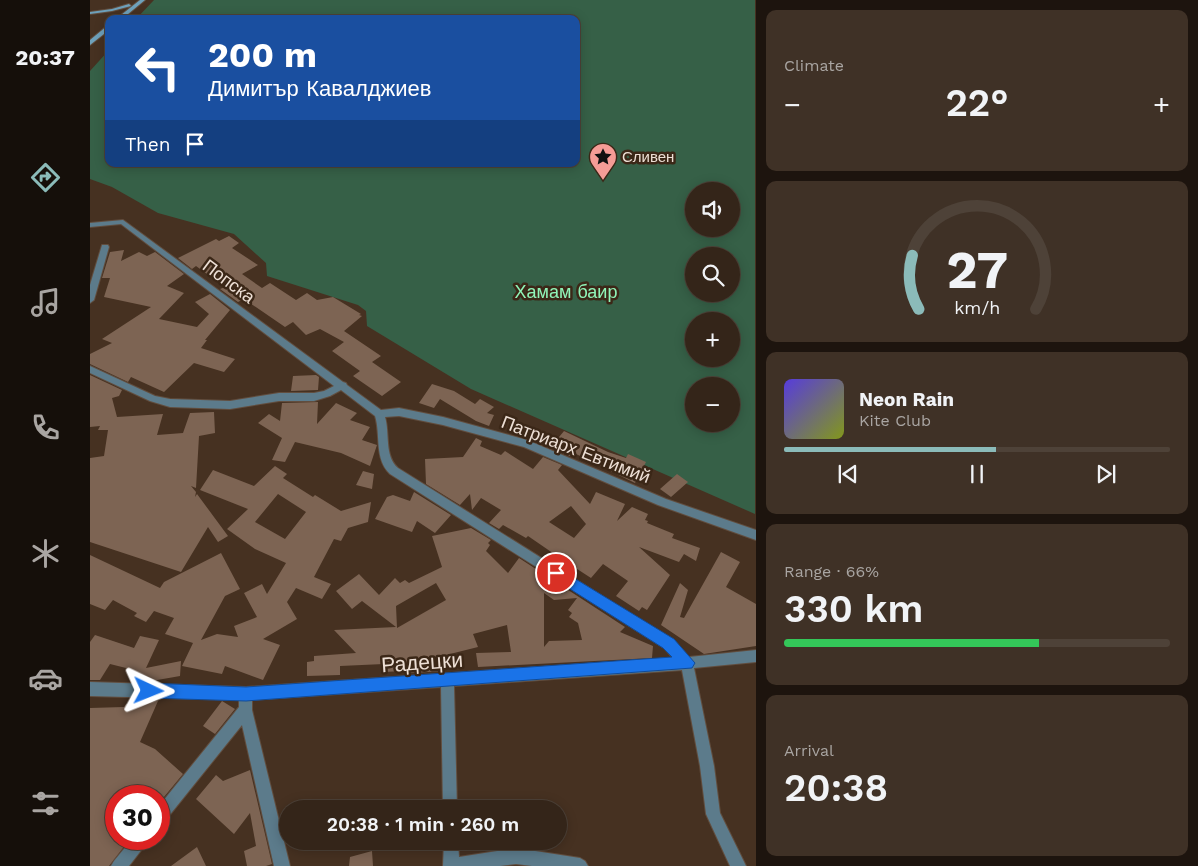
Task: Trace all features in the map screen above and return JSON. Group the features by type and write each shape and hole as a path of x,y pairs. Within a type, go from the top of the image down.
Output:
{"main road":[{"path":"120,15 123,9 131,7 135,0"},
{"path":"122,15 143,0"},
{"path":"90,13 131,7"},
{"path":"90,13 105,16"},
{"path":"90,43 105,30"}],"street":[{"name":"Попска","path":"90,226 122,222 379,414"},
{"path":"90,300 105,247"},
{"path":"90,369 153,398 170,403 230,405 273,397 314,397 327,394 342,385"},
{"name":"Патриарх Евтимий","path":"379,414 400,412 443,421 527,444 662,502 756,535"},
{"path":"379,414 383,423 385,450 389,466 404,479 640,624 668,644 687,663 707,766 713,814 738,866"},
{"name":"Радецки","path":"90,689 246,694 687,663 756,656"},
{"path":"447,680 450,800"},
{"path":"246,694 245,710 282,866"},
{"path":"170,803 245,710"},
{"path":"119,866 132,850"},
{"path":"451,850 452,866 516,856 580,866"}],"green space":[{"name":"Хамам баир","path":"154,0 755,0 755,514 471,389 367,326 366,311 358,305 267,276 266,263 234,234 158,213 112,187 90,179 90,71 105,54 105,167 580,167 580,15 140,15"}],"building":[{"path":"229,236 239,243 232,248 258,265 242,274 262,288 270,283 296,300 307,293 317,300 333,297 361,314 359,315 362,316 344,331 381,356 372,362 401,382 382,396 353,376 360,371 332,351 344,342 320,329 306,335 293,322 285,327 244,299 238,302 220,289 225,287 196,266 192,269 178,258 216,239 219,241"},
{"path":"124,250 121,261 139,252 147,256 155,252 184,274 167,286 184,293 159,319 197,327 209,314 195,302 210,294 230,310 205,340 207,340 201,348 235,359 224,372 194,363 164,392 131,377 128,382 90,364 90,354 112,343 102,339 151,307 104,297 110,278 102,278 110,252"},
{"path":"90,375 122,390 119,396 112,398 117,417 163,414 157,435 183,433 190,413 214,412 215,433 199,436 196,488 191,486 196,492 195,497 197,494 228,536 218,542 208,527 181,572 90,542 90,458 104,456 108,430 98,430 100,426 90,427"},
{"path":"316,375 319,377 318,390 291,391 293,376"},
{"path":"432,384 454,391 475,404 480,399 494,407 487,413 494,415 489,426 476,421 440,399 434,408 419,403"},
{"path":"318,402 317,424 336,403 357,413 350,420 370,427 362,440 377,445 370,466 341,453 295,442 285,462 272,460 282,438 258,423 269,414 280,421 282,403"},
{"path":"564,431 608,452 626,458 628,454 646,462 635,483 572,452 570,456 550,448"},
{"path":"476,438 482,441 480,446 501,455 505,451 533,469 543,457 562,465 558,470 590,504 596,492 625,504 617,521 632,507 648,514 645,520 648,521 647,523 674,534 672,538 700,548 696,561 684,554 679,562 639,547 670,575 647,610 642,607 639,611 616,596 628,581 603,564 591,578 574,567 569,573 555,564 560,558 528,536 526,538 503,525 499,529 489,523 501,510 481,498 472,510 470,494 460,505 426,484 425,459 463,457","holes":["571,506 586,524 574,538 549,522"]},
{"path":"275,466 287,474 283,478 313,497 315,495 341,511 371,502 368,522 348,528 341,541 334,539 314,577 331,584 322,599 296,588 287,602 297,619 263,639 280,645 263,680 225,666 222,674 182,666 193,643 165,634 174,618 154,611 146,622 134,616 137,613 113,600 105,610 90,604 90,555 160,588 164,582 221,553 240,589 225,596 201,640 217,634 238,637 234,626 257,617 244,593 262,584 267,594 286,563 255,549 227,529 248,509 200,490 213,470 254,486","holes":["278,494 306,512 285,539 255,522"]},
{"path":"363,471 374,474 372,489 356,485"},
{"path":"677,474 688,482 671,497 660,489"},
{"path":"414,492 451,515 435,533 417,521 412,532 375,519 387,497 393,495 410,501"},
{"path":"471,528 491,540 486,551 508,573 519,558 625,627 620,632 653,646 652,658 478,667 476,653 511,652 507,625 473,634 478,647 442,656 442,660 439,660 442,671 384,672 384,664 340,666 340,675 307,676 307,662 314,661 314,656 356,653 334,630 396,627 362,601 352,609 336,591 359,574 379,595 395,578 400,583 405,580 409,583 442,567 432,536","holes":["436,583 446,600 397,628 396,606","544,593 554,600 577,598 568,610 572,613 569,617 578,623 582,640 549,641 544,647"]},
{"path":"721,552 740,562 726,587 756,604 756,646 704,654 661,625 680,583 688,590 680,617 684,618"},
{"path":"95,635 134,648 140,636 159,640 146,668 181,661 180,676 146,682 134,682 130,669 110,664 100,680 90,680 90,642"},
{"path":"158,701 140,742 155,749 183,774 170,790 170,785 105,785 105,850 121,850 109,866 90,866 90,708 124,707 126,704"},
{"path":"222,701 235,709 215,734 203,726"},
{"path":"250,770 272,864 266,866 247,866 244,851 256,846 250,813 234,834 196,799 216,775 223,781"},
{"path":"197,847 206,866 171,866"},
{"path":"372,851 373,866 349,866 350,857"}],"place":[{"name":"Сливен","path":"603,181"}],"route":[{"path":"149,691 246,694 687,663 668,644 640,624 556,573"}]}
